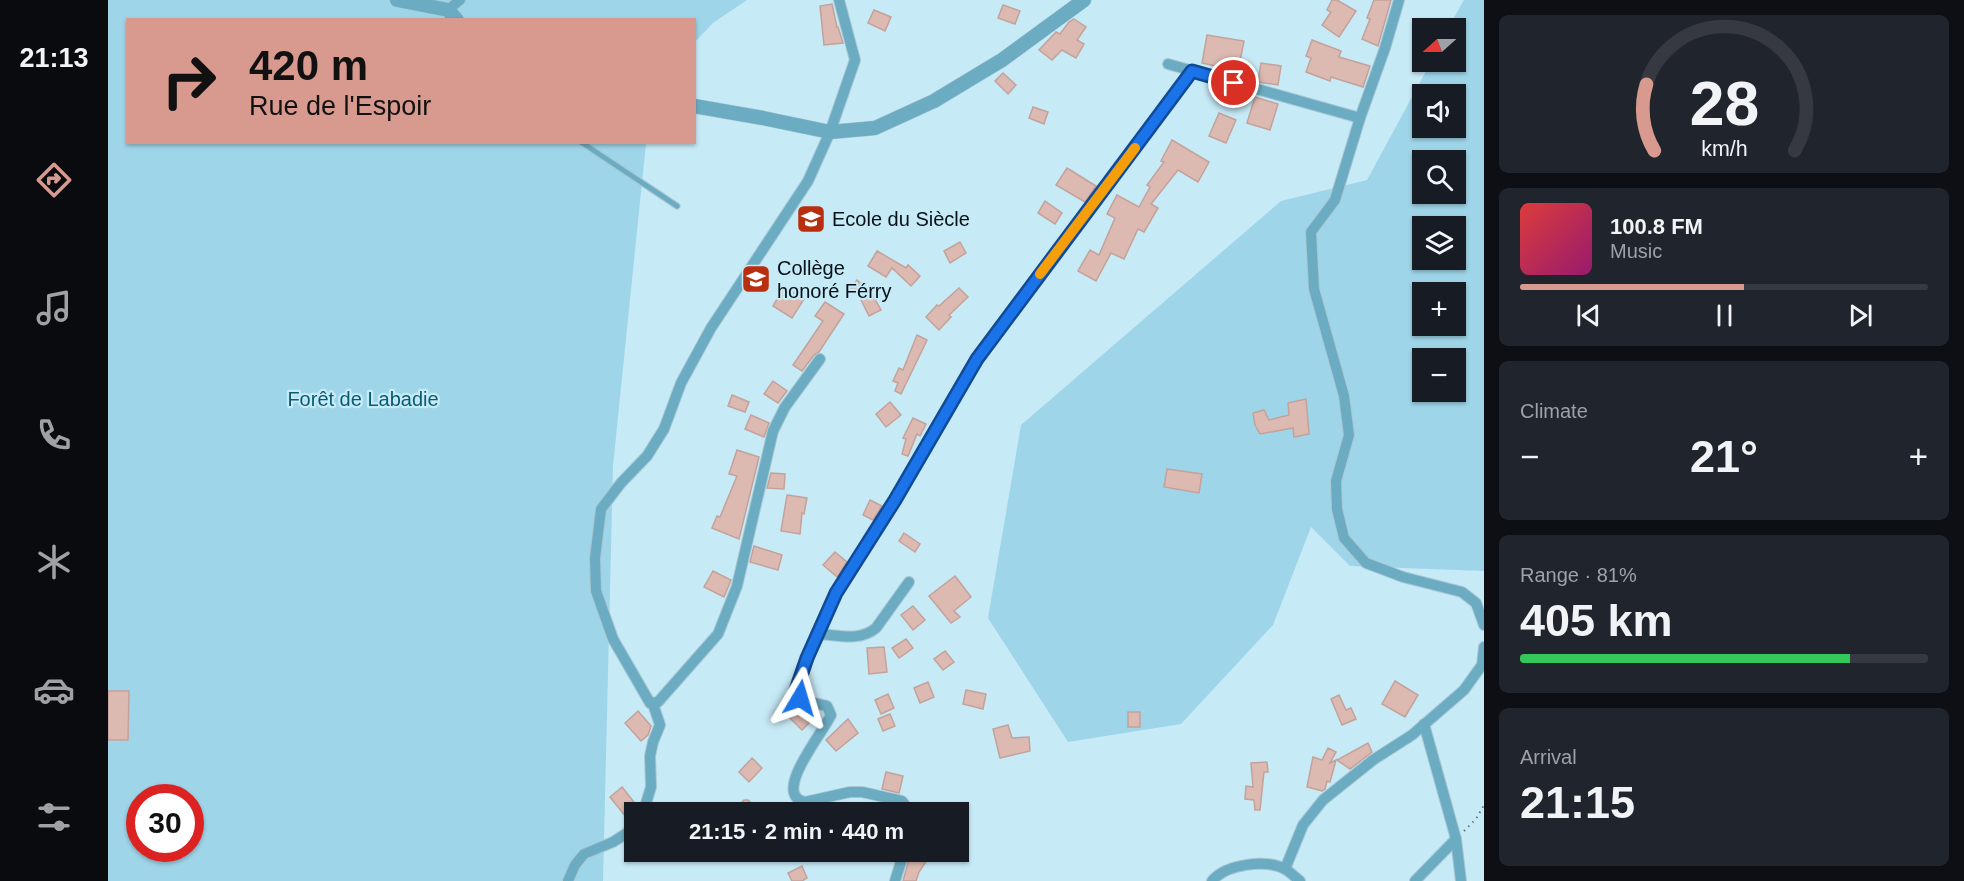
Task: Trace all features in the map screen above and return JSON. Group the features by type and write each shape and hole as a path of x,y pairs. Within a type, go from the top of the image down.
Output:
{"street":[{"path":"397,0 453,15 460,0"},
{"path":"646,802 651,787 650,756 660,725 654,704 647,700 613,639 596,591 595,558 601,509 646,456 664,429 681,383 711,328 808,181 830,132 855,60 839,0"},
{"path":"696,106 830,132 875,128 934,101 1002,60 1084,0"},
{"path":"1399,0 1335,200 1311,232 1314,288 1344,396 1349,435 1336,481 1337,509 1344,538 1366,563 1403,577 1462,592 1476,603 1484,625"},
{"path":"1168,64 1360,118"},
{"path":"903,802 862,792 850,792 805,802 796,797 793,783 801,764 831,715 827,706 802,699 797,693 807,658 836,593 895,500 977,359 1192,71"},
{"path":"654,704 718,634 737,586 773,431 785,407 820,359"},
{"path":"818,633 855,637 871,632 909,582"},
{"path":"1285,869 1303,825 1323,800 1373,760 1412,735 1464,690 1482,665 1484,647"},
{"path":"1424,724 1456,839 1461,881"},
{"path":"568,881 575,865 584,854 624,835"},
{"path":"1414,881 1456,839"},
{"path":"895,881 900,862"},
{"path":"1212,881 1229,870 1266,864 1285,869 1300,881"}],"lane":[{"path":"584,144 677,206"}],"path":[{"path":"1456,839 1476,819 1484,805"}],"green space":[{"name":"Forêt de Labadie","path":"108,0 747,0 713,23 696,41 696,18 126,18 126,144 646,144 613,466 603,881 108,881"},
{"path":"1464,0 1484,0 1484,571 1350,566 1311,527 1273,625 1181,724 1068,742 988,618 1021,425 1281,201 1367,180 1412,97 1412,138 1466,138 1466,84 1419,84 1426,72 1466,72 1466,18 1454,18"}],"building":[{"path":"1332,0 1337,0 1356,11 1339,37 1322,25 1331,12 1327,10"},
{"path":"1374,0 1391,0 1378,46 1362,39"},
{"path":"832,4 843,43 824,45 820,6"},
{"path":"1003,5 1020,11 1015,24 998,18"},
{"path":"874,10 891,17 885,31 868,23"},
{"path":"1074,19 1086,27 1077,40 1084,44 1076,58 1062,50 1052,60 1039,50 1056,32 1060,34"},
{"path":"1207,35 1244,41 1238,71 1202,63"},
{"path":"1312,40 1341,51 1339,57 1370,66 1363,87 1331,77 1330,81 1306,72 1311,58 1306,56"},
{"path":"1261,63 1281,66 1278,85 1258,82"},
{"path":"1003,73 1016,85 1008,94 995,81"},
{"path":"1255,97 1278,104 1270,130 1247,123"},
{"path":"1033,107 1048,112 1044,124 1029,118"},
{"path":"1219,113 1236,120 1226,143 1209,136"},
{"path":"1172,140 1209,162 1198,182 1178,170 1151,204 1158,208 1144,232 1138,229 1124,259 1111,253 1096,281 1078,271 1090,250 1099,255 1115,218 1107,214 1117,195 1139,207 1150,187 1147,185 1164,162 1161,161"},
{"path":"1067,168 1096,186 1085,202 1056,185"},
{"path":"1045,201 1062,213 1055,224 1038,213"},
{"path":"960,242 966,253 950,263 944,251"},
{"path":"877,251 906,268 908,265 920,276 911,286 892,268 886,277 868,266"},
{"path":"857,280 872,294 881,310 869,316 859,296 850,288"},
{"path":"784,287 804,299 792,318 773,306"},
{"path":"959,288 968,297 949,315 951,317 939,330 926,317"},
{"path":"825,302 844,314 819,352 802,371 793,365 823,321 815,316"},
{"path":"917,335 927,340 901,394 895,391 898,383 893,381 899,368 903,370"},
{"path":"773,381 787,391 778,403 764,394"},
{"path":"732,395 749,402 745,412 728,406"},
{"path":"1306,399 1309,434 1294,437 1293,428 1260,434 1255,425 1253,413 1264,410 1269,420 1289,415 1288,403"},
{"path":"890,402 901,415 886,427 876,414"},
{"path":"751,415 769,423 764,437 745,429"},
{"path":"913,418 926,424 920,436 917,434 908,456 902,454 906,439 903,438"},
{"path":"737,450 759,457 739,539 712,528 717,516 720,517 737,476 729,474"},
{"path":"1167,469 1202,474 1199,493 1164,487"},
{"path":"771,473 785,474 784,489 767,488"},
{"path":"787,495 807,498 804,514 802,513 800,534 781,531"},
{"path":"870,500 882,506 873,520 863,515"},
{"path":"904,533 920,544 915,552 899,541"},
{"path":"754,546 782,555 778,570 750,562"},
{"path":"835,552 847,562 837,577 823,565"},
{"path":"713,571 731,580 724,597 704,587"},
{"path":"955,576 971,597 954,611 960,617 951,623 929,596"},
{"path":"913,606 925,620 913,630 901,615"},
{"path":"906,639 913,648 899,658 892,648"},
{"path":"884,647 887,672 869,674 867,648"},
{"path":"945,651 954,662 943,670 934,659"},
{"path":"1395,681 1418,695 1405,717 1382,704"},
{"path":"928,682 934,697 920,703 914,688"},
{"path":"966,690 986,694 983,709 963,704"},
{"path":"108,691 129,691 128,740 108,740"},
{"path":"888,694 894,708 881,714 875,700"},
{"path":"1339,695 1346,710 1351,708 1356,719 1342,725 1331,699"},
{"path":"801,706 814,718 802,730 789,717"},
{"path":"638,711 651,726 648,735 641,741 625,723"},
{"path":"1128,712 1140,712 1140,727 1128,727"},
{"path":"890,714 895,726 883,731 878,719"},
{"path":"848,719 858,733 836,751 826,740"},
{"path":"1008,725 1012,738 1029,737 1030,751 1000,758 993,729"},
{"path":"1368,743 1372,752 1350,769 1337,760"},
{"path":"1328,748 1336,752 1330,763 1336,760 1330,782 1327,781 1322,791 1307,787 1313,757 1322,760"},
{"path":"752,758 762,768 749,782 739,772"},
{"path":"1267,762 1268,772 1264,772 1260,810 1255,810 1254,800 1245,799 1246,786 1253,787 1251,763"},
{"path":"886,772 903,776 899,793 882,789"},
{"path":"622,787 634,802 624,802 624,814 610,797"},
{"path":"908,862 926,862 916,881 903,881"},
{"path":"802,866 807,878 802,881 792,881 788,873"}],"slow traffic":[{"path":"1040,274 1135,148"}],"place":[{"name":"Ecole du Siècle","path":"811,219"},
{"name":"Collège honoré Férry","path":"756,279"}],"route":[{"path":"800,698 796,690 807,658 836,593 895,500 977,359 1192,71 1234,83"}]}
